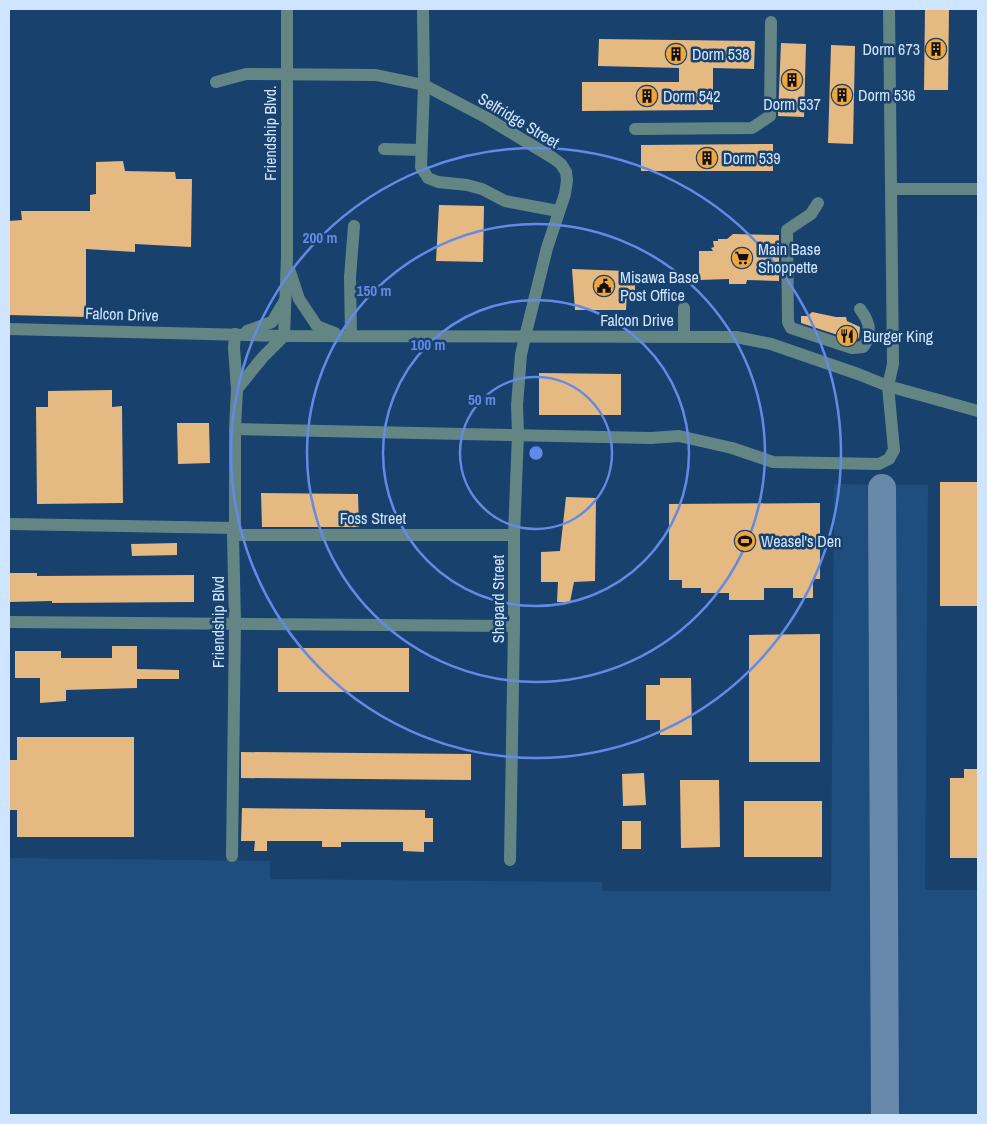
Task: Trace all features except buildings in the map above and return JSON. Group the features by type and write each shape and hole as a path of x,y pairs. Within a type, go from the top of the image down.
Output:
{"street":[{"name":"Friendship Blvd.","path":"284,336 287,9"},
{"path":"423,9 424,85 421,167 428,178 438,182 467,185 482,189 505,201 558,211"},
{"path":"235,430 651,438 679,436 732,448 773,462 879,464 889,458 894,450 888,386 893,364 889,9"},
{"path":"635,128 752,128 770,116 770,22"},
{"name":"Selfridge Street","path":"216,82 246,74 376,75 424,85 487,118 561,164 566,172 565,194 547,248 525,337"},
{"path":"384,149 421,150"},
{"path":"891,188 978,189"},
{"path":"818,203 812,214 787,230 788,322 792,328 852,348 863,348 869,339 868,320 860,309"},
{"path":"346,336 354,226"},
{"name":"Friendship Blvd.","path":"286,257 299,299 317,326 346,336"},
{"path":"235,334 272,322 285,302"},
{"path":"684,308 684,336"},
{"name":"Falcon Drive","path":"9,329 284,336 736,337 771,344 888,386 978,411"},
{"name":"Friendship Blvd","path":"232,856 235,430 237,389 234,348 235,334"},
{"path":"237,389 284,336"},
{"name":"Shepard Street","path":"510,860 517,405 521,355 525,337"},
{"name":"Foss Street","path":"9,524 234,531 514,535"},
{"path":"9,622 514,626"}],"shaded area":[{"path":"834,484 928,485 925,890 978,890 978,1115 9,1115 9,858 270,861 270,879 602,882 603,891 831,891"}],"taxiway":[{"path":"882,488 885,1115"}],"place":[{"name":"Dorm 673","path":"936,49"},
{"name":"Dorm 538","path":"676,54"},
{"name":"Dorm 537","path":"792,80"},
{"name":"Dorm 536","path":"842,95"},
{"name":"Dorm 542","path":"647,96"},
{"name":"Dorm 539","path":"707,158"},
{"name":"Main Base Shoppette","path":"742,258"},
{"name":"Misawa Base Post Office","path":"604,286"},
{"name":"Burger King","path":"847,336"},
{"name":"Weasel's Den","path":"745,541"}]}
